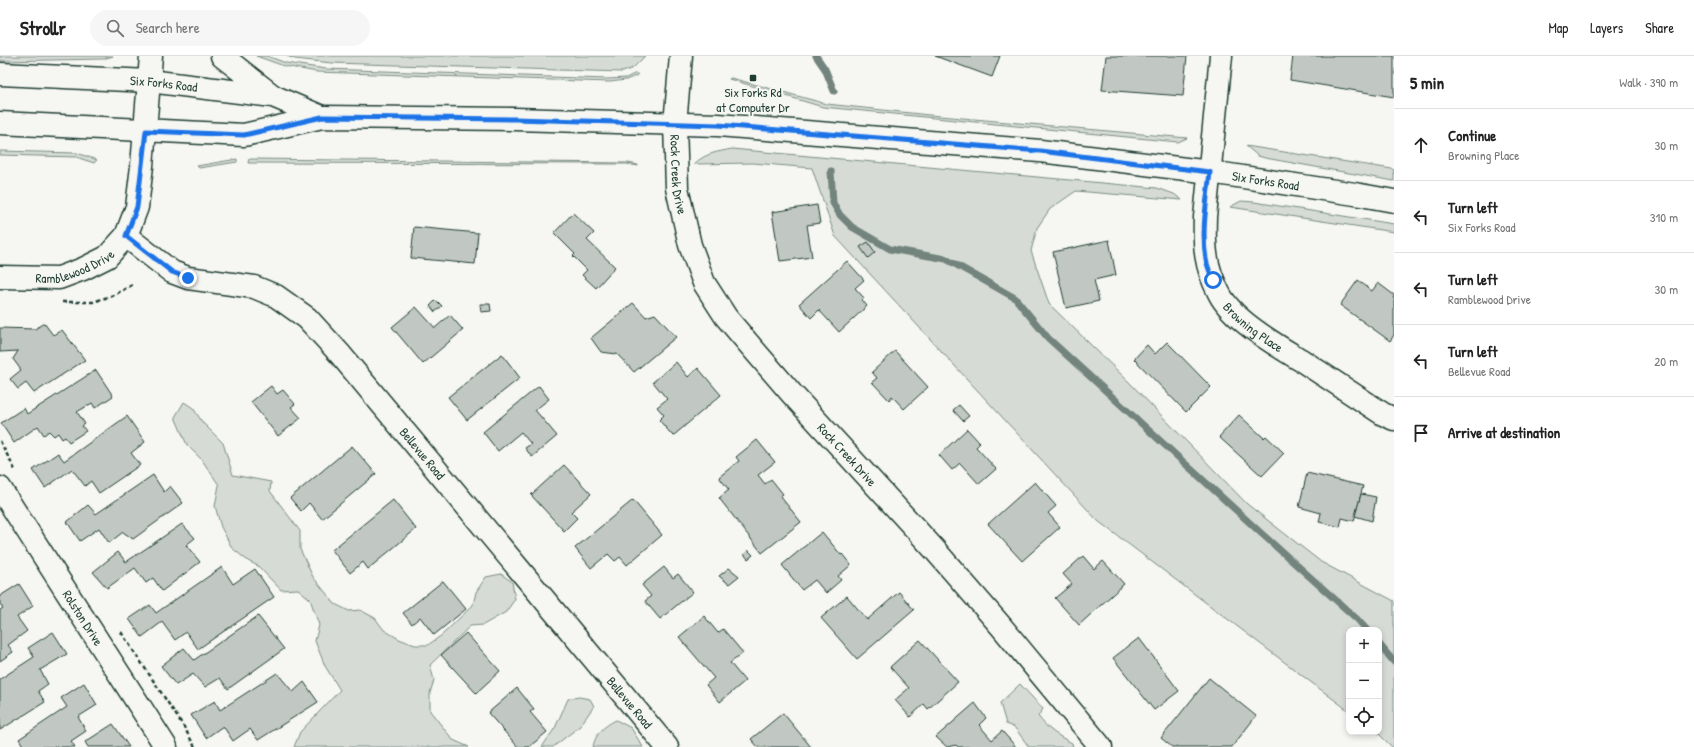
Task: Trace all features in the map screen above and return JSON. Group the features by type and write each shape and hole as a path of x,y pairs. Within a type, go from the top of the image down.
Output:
{"main road":[{"name":"Ramblewood Drive","path":"0,277 59,278 107,258 126,236 137,207 146,131 151,56"},
{"path":"222,56 273,96"},
{"name":"Rock Creek Drive","path":"681,56 676,124 677,188 690,245 704,283 726,317 792,394 934,549 1004,630 1098,746"},
{"name":"Browning Place","path":"1221,56 1205,217 1206,261 1219,295 1231,309 1259,333 1383,414 1394,419"},
{"name":"Six Forks Road","path":"0,74 149,81 273,96 322,117"},
{"name":"Six Forks Road","path":"0,123 244,135 322,117 515,119 718,125 1040,151 1210,172 1394,201"},
{"name":"Bellevue Road","path":"126,236 172,272 188,278 230,283 265,291 276,296 307,318 340,354 667,747"},
{"name":"Rolston Drive","path":"0,488 166,747"}],"shaded area":[{"path":"0,56 113,56 103,59 0,61"},
{"path":"256,56 267,56 286,63 326,69 607,79 626,78 636,73 638,75 626,80 610,82 317,72 284,66"},
{"path":"287,56 645,56 633,68 623,72 332,63 295,59"},
{"path":"731,78 827,104 929,115 1187,138 1178,142 823,107 729,79"},
{"path":"1246,146 1392,169 1394,170 1394,181 1265,158 1258,156"},
{"path":"732,149 1157,188 1174,194 1182,200 1076,191 1050,209 1037,228 1031,251 1049,304 1129,382 1247,504 1321,562 1394,601 1394,747 1392,747 1380,735 1382,735 1382,627 1346,627 1346,709 1098,521 835,236 812,168 753,163 694,164 707,155"},
{"path":"0,151 77,153 97,160 94,163 76,157 0,155"},
{"path":"237,159 237,162 199,168 197,166"},
{"path":"249,159 628,163 638,166 627,164 248,163"},
{"path":"1241,201 1394,224 1394,232 1230,207"},
{"path":"184,402 193,408 203,423 223,443 233,475 271,482 270,491 300,531 300,549 313,577 335,604 349,611 360,610 375,618 384,630 399,639 415,645 428,645 442,635 473,605 476,592 486,577 501,574 512,582 515,599 506,612 483,625 470,626 430,665 434,680 430,693 430,711 453,740 469,747 294,747 300,732 340,690 325,666 315,641 319,625 310,599 298,589 281,590 258,566 248,561 232,548 221,527 215,506 219,485 202,460 187,445 175,417"},
{"path":"1020,684 1043,709 1038,716 1041,721 1053,732 1072,743 1073,747 1029,747 1015,728 1006,724 1000,703"},
{"path":"579,697 590,699 594,706 580,726 553,747 542,747 555,728 568,699"},
{"path":"616,720 631,728 643,747 593,747 598,734"}],"building":[{"path":"935,56 1000,56 992,77"},
{"path":"1106,56 1187,56 1183,96 1102,90"},
{"path":"1293,56 1394,56 1394,97 1290,80"},
{"path":"817,205 820,223 807,225 812,257 780,261 772,212"},
{"path":"573,213 594,233 587,240 615,267 596,288 582,275 587,270 573,256 575,254 554,233"},
{"path":"414,227 478,233 475,264 411,258"},
{"path":"1109,240 1116,275 1094,280 1099,301 1066,308 1053,252"},
{"path":"868,242 875,252 868,258 860,247"},
{"path":"847,261 864,280 855,288 864,298 862,300 867,306 839,332 819,310 811,318 799,304"},
{"path":"1358,280 1372,291 1378,283 1394,295 1394,335 1390,341 1340,305"},
{"path":"436,300 442,306 435,312 430,306"},
{"path":"633,303 646,317 655,314 676,337 634,372 617,354 601,352 591,338"},
{"path":"480,304 490,304 491,311 481,312"},
{"path":"416,307 435,328 450,315 463,330 423,364 392,327"},
{"path":"44,323 53,335 62,330 85,360 34,393 26,383 18,389 10,379 21,370 13,359 18,351 0,352 0,328 35,329"},
{"path":"1167,342 1211,387 1186,412 1134,359 1147,345 1155,354"},
{"path":"895,351 928,387 904,409 892,396 889,400 872,382 877,378 872,372"},
{"path":"502,354 520,378 467,420 448,397"},
{"path":"676,362 688,377 698,368 721,395 673,436 659,420 664,415 657,407 667,399 653,382"},
{"path":"96,370 113,396 95,408 92,403 77,412 85,424 82,426 86,431 69,442 65,437 62,439 58,433 54,436 49,431 44,435 38,426 14,443 1,423 24,408 27,414"},
{"path":"271,386 277,394 283,390 295,404 291,407 301,418 278,436 251,402"},
{"path":"539,386 549,399 535,410 557,436 532,457 525,448 531,444 521,432 498,451 483,432"},
{"path":"959,405 969,416 963,421 953,410"},
{"path":"1239,415 1264,438 1266,436 1284,453 1262,476 1219,437"},
{"path":"127,416 145,442 131,453 140,465 99,493 91,481 85,486 72,469 45,488 33,470 58,453 64,461"},
{"path":"967,429 980,443 976,447 996,469 979,484 960,463 952,470 939,455"},
{"path":"757,440 775,462 758,475 765,484 771,479 783,494 780,496 801,522 762,553 719,498 729,490 719,477 739,461 736,457"},
{"path":"352,446 376,474 322,519 309,503 301,511 290,498"},
{"path":"564,465 591,494 571,512 577,518 564,531 531,495"},
{"path":"1307,473 1363,486 1354,521 1342,518 1340,527 1319,522 1321,513 1299,507"},
{"path":"153,475 164,492 170,486 183,503 133,539 123,532 109,543 99,528 80,541 67,522 88,505 96,514"},
{"path":"1035,482 1056,506 1048,513 1060,527 1022,561 988,524"},
{"path":"1361,494 1376,497 1372,521 1355,516"},
{"path":"393,500 416,529 368,569 363,562 350,573 332,550"},
{"path":"633,500 662,535 627,565 620,557 615,561 608,554 591,568 575,548"},
{"path":"182,524 195,538 186,545 200,562 162,591 153,578 146,583 135,568 107,588 93,572 118,552 126,562"},
{"path":"822,532 851,565 838,576 841,580 826,593 815,580 802,590 782,565"},
{"path":"748,550 753,555 748,559 744,554"},
{"path":"1083,556 1094,569 1103,561 1124,584 1079,625 1055,598 1072,584 1063,574"},
{"path":"222,567 233,584 255,569 274,597 198,649 186,632 175,640 162,622 142,637 129,619 150,605 156,613"},
{"path":"664,567 673,578 678,574 693,592 660,619 645,601 651,596 642,585"},
{"path":"729,568 739,576 729,584 719,576"},
{"path":"443,581 466,609 434,635 420,617 412,624 403,613"},
{"path":"19,584 33,606 17,617 27,631 8,645 13,652 0,661 0,610 3,608 0,604 0,596"},
{"path":"899,592 914,610 857,659 821,618 847,596 867,620"},
{"path":"258,616 284,649 228,689 220,678 205,687 193,674 176,685 161,666 184,648 194,660"},
{"path":"704,616 718,633 723,629 743,653 730,663 745,681 720,702 706,685 714,678 679,637"},
{"path":"53,632 67,654 40,670 48,684 38,691 45,702 0,730 0,679 34,657 28,648"},
{"path":"466,633 500,671 476,693 441,655"},
{"path":"1139,638 1179,691 1154,710 1113,658"},
{"path":"920,640 958,682 928,709 924,704 910,717 895,700 909,688 890,667"},
{"path":"277,673 293,692 304,682 318,702 258,740 250,729 233,741 223,726 206,738 191,715 215,701 220,710"},
{"path":"1209,678 1256,716 1232,747 1172,747 1161,738"},
{"path":"84,683 97,705 78,717 86,731 71,741 75,747 24,747 19,739 67,707 61,698"},
{"path":"517,688 534,709 530,712 547,732 529,747 518,747 488,713"},
{"path":"975,703 986,718 979,725 992,740 1002,731 1016,747 958,747 956,745 947,747 936,737"},
{"path":"783,713 811,747 758,747 751,739"},
{"path":"113,724 129,747 88,747 85,742"}],"waterway":[{"path":"816,56 825,69 834,91"},
{"path":"831,171 833,203 840,215 852,227 890,249 946,259 1015,298 1048,338 1364,627"},
{"path":"1382,648 1394,662"}],"place":[{"name":"Six Forks Rd at Computer Dr","path":"753,78"}],"route":[{"path":"188,278 172,272 126,236 137,207 146,131 244,135 322,117 515,119 718,125 1040,151 1210,172 1205,217 1205,241 1206,261 1213,280"}]}
